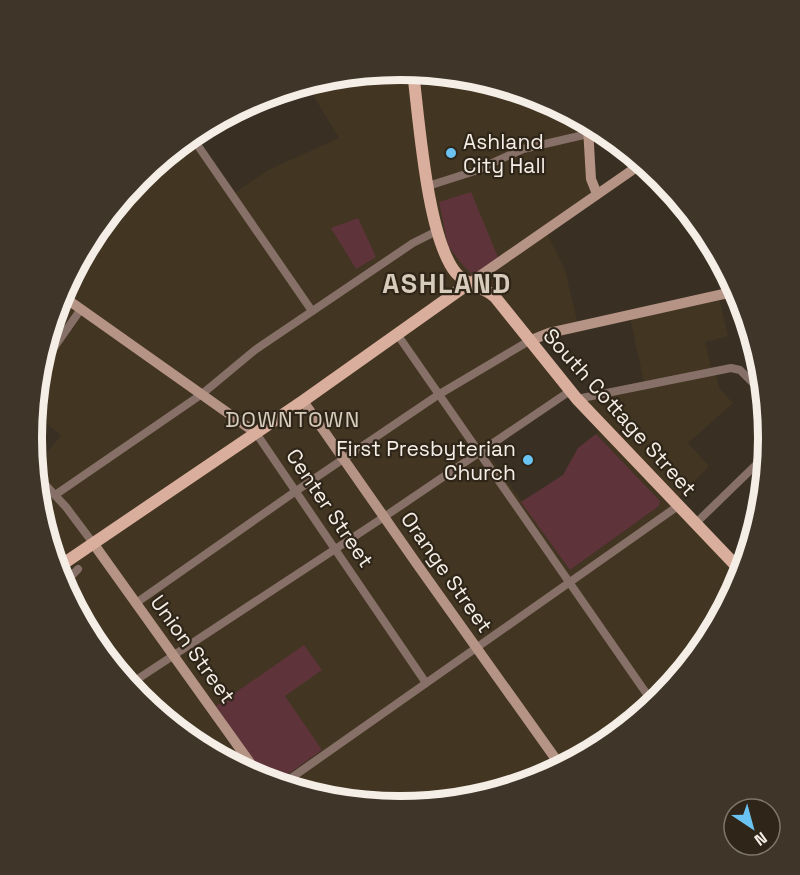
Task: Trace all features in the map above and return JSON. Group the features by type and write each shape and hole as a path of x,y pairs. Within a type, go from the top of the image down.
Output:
{"main road":[{"path":"414,80 428,186 437,231 446,258 457,274 468,284"},
{"path":"588,133 591,179 597,194"},
{"path":"65,563 303,401 636,168"},
{"name":"South Cottage Street","path":"468,284 489,291 574,395 735,565"},
{"path":"529,341 549,333 728,293"},
{"name":"Center Street","path":"69,301 255,433"},
{"name":"Orange Street","path":"303,401 556,760"},
{"name":"Union Street","path":"93,543 250,762"}],"street":[{"path":"428,186 475,171 523,149 586,132"},
{"path":"197,143 312,311"},
{"path":"55,495 202,394 255,350 413,243 437,231"},
{"path":"53,349 81,309"},
{"path":"397,334 648,696"},
{"path":"136,603 438,395 529,341"},
{"path":"136,680 479,452 574,395 731,368 740,370 754,384"},
{"name":"Center Street","path":"255,433 426,683"},
{"path":"695,524 757,464"},
{"path":"45,484 93,543"},
{"path":"290,778 678,506"},
{"path":"70,578 78,569"}],"shaded area":[{"path":"377,80 423,80 470,86 515,98 558,116 589,134 594,199 547,233 565,270 578,325 525,337 568,396 486,451 570,570 659,506 660,502 596,434 605,426 577,399 644,382 629,313 718,294 728,336 705,342 719,388 733,403 688,443 709,466 677,500 736,561 710,617 669,674 618,722 558,759 515,777 470,789 423,795 377,795 330,789 285,777 322,750 216,706 257,765 221,748 201,735 182,722 147,691 102,636 69,575 49,507 43,458 61,435 43,420 45,391 54,345 69,300 79,279 90,258 116,220 147,184 196,144 232,195 268,170 339,138 310,91 330,86"},
{"path":"471,192 500,262 476,278 448,246 439,202"},
{"path":"358,218 376,257 356,269 331,228"},
{"path":"596,434 660,501 659,506 570,570 521,502 563,475 578,448"},
{"path":"304,645 322,670 285,696 322,750 284,777 263,768 257,765 216,706"}],"place":[{"name":"Ashland City Hall","path":"451,153"},
{"name":"First Presbyterian Church","path":"528,460"}],"district":[{"name":"ASHLAND","path":"447,283"},
{"name":"DOWNTOWN","path":"293,419"}]}
